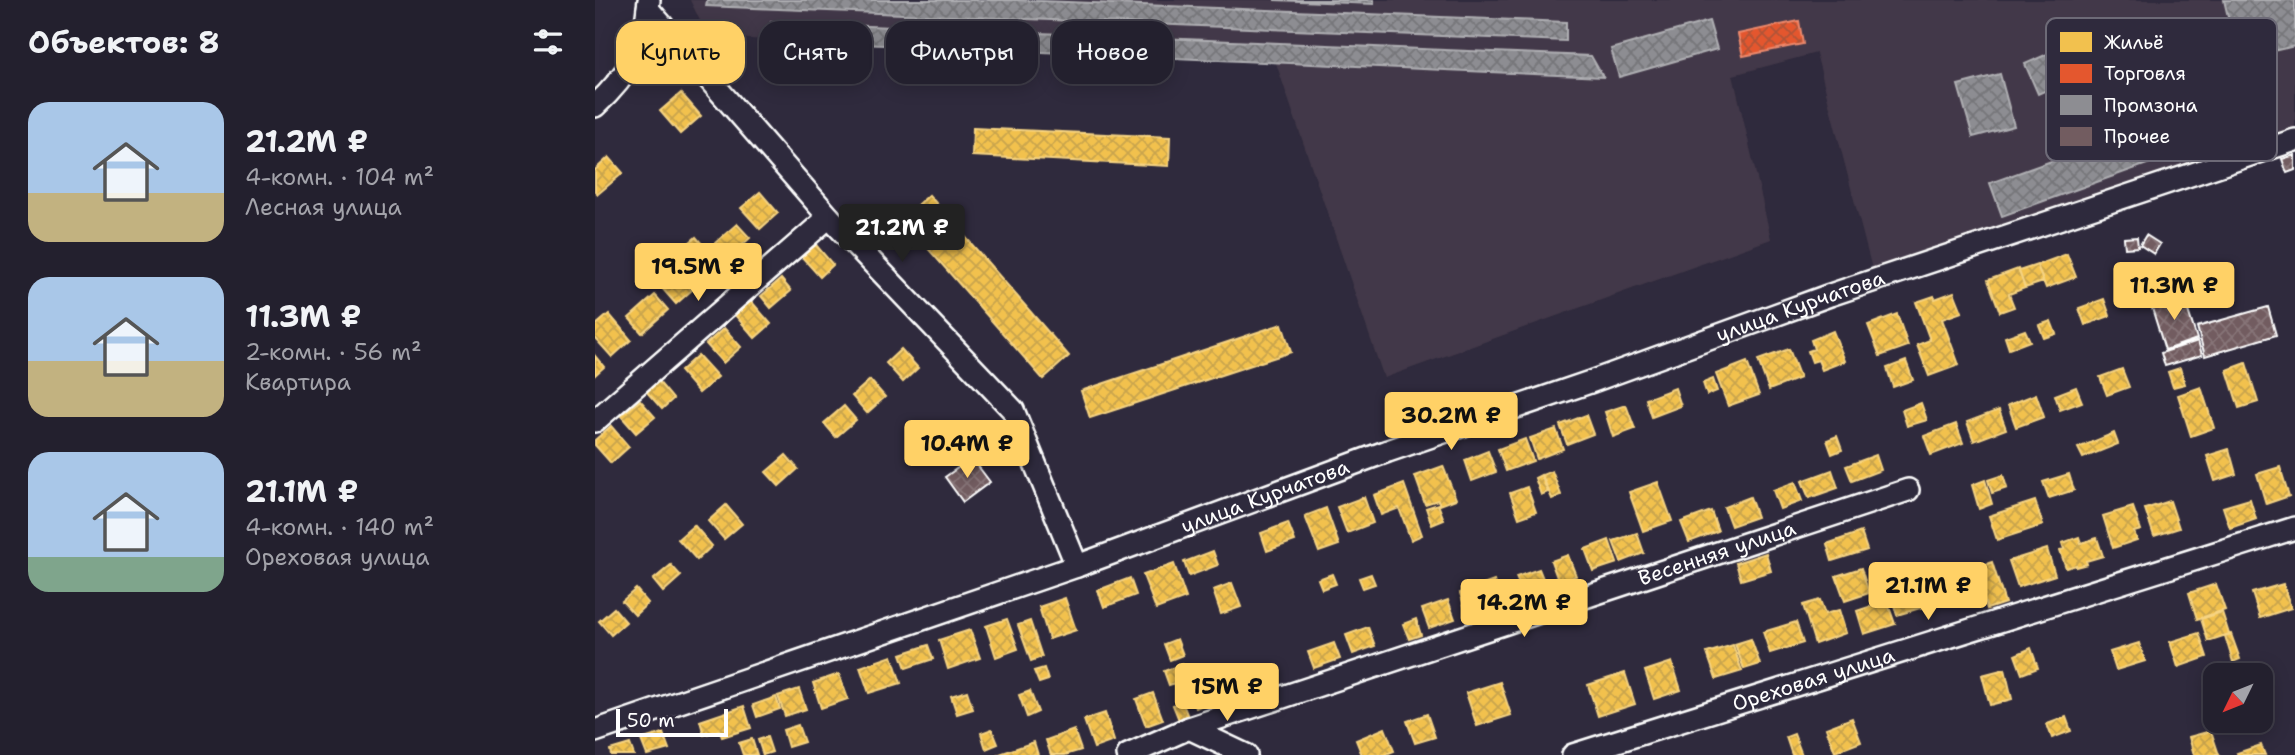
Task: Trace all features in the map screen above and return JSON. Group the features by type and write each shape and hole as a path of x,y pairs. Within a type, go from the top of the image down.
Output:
{"street":[{"path":"595,106 634,62 647,21 649,4"},
{"path":"649,4 829,217 1013,410 1077,566"},
{"name":"улица Курчатова","path":"2277,146 2295,140"},
{"name":"улица Курчатова","path":"595,731 1077,566 1388,451 1590,382 1830,295 2232,161"},
{"path":"595,421 829,217"},
{"name":"Весенняя улица","path":"1128,755 1189,728 1908,490"},
{"name":"Ореховая улица","path":"1573,755 2295,528"},
{"path":"1189,728 1246,755"}],"shaded area":[{"path":"690,0 2295,0 2295,129 2277,135 2277,18 2046,18 2046,161 2198,161 1872,269 1816,53 1733,75 1771,239 1384,378 1276,63 1173,58 1173,21 1052,21 1052,53 1038,52 1038,21 886,21 886,45 872,45 872,21 759,21 759,39 745,39 745,21 700,21"}],"building: Жильё":[{"path":"681,93 701,116 680,134 660,111"},
{"path":"973,128 1170,137 1169,166 972,156"},
{"path":"609,157 623,173 598,194 595,191 595,170"},
{"path":"760,192 778,213 760,229 741,208"},
{"path":"929,195 1069,356 1043,379 902,219"},
{"path":"737,224 750,238 728,258 715,243"},
{"path":"696,237 721,266 702,282 677,253"},
{"path":"816,245 833,265 820,277 802,257"},
{"path":"2067,254 2076,277 2046,288 2037,265"},
{"path":"671,265 692,290 676,304 654,279"},
{"path":"2037,265 2043,282 2025,288 2019,271"},
{"path":"2018,269 2025,288 2009,294 2014,307 2000,312 1988,280"},
{"path":"781,279 791,291 771,308 761,296"},
{"path":"1954,292 1962,312 1942,319 1959,365 1929,376 1917,345 1930,340 1916,302"},
{"path":"655,295 668,310 642,333 629,318"},
{"path":"2104,299 2110,316 2085,325 2079,308"},
{"path":"751,301 771,324 755,338 735,315"},
{"path":"609,314 631,340 612,357 595,338 595,326"},
{"path":"1897,314 1908,346 1880,356 1868,325"},
{"path":"2051,321 2056,334 2044,338 2039,325"},
{"path":"1282,324 1291,352 1090,418 1081,391"},
{"path":"724,328 741,347 723,363 706,344"},
{"path":"2025,330 2030,341 2009,349 2005,337"},
{"path":"1833,331 1845,361 1822,370 1818,360 1812,362 1808,351 1814,349 1811,340"},
{"path":"901,349 918,368 903,382 886,363"},
{"path":"1789,349 1800,378 1769,390 1758,360"},
{"path":"698,355 718,377 699,393 680,371"},
{"path":"595,356 604,367 595,375"},
{"path":"1906,361 1913,380 1893,387 1887,368"},
{"path":"1747,362 1759,395 1728,406 1716,374"},
{"path":"2246,363 2258,402 2239,408 2227,370"},
{"path":"2180,368 2185,384 2173,387 2168,372"},
{"path":"2122,369 2129,387 2107,395 2100,377"},
{"path":"1713,379 1717,391 1707,395 1703,383"},
{"path":"870,380 885,397 867,413 852,396"},
{"path":"658,381 673,399 662,409 646,391"},
{"path":"2076,387 2082,402 2060,410 2055,395"},
{"path":"2201,387 2214,428 2191,436 2178,395"},
{"path":"1675,388 1681,406 1652,417 1646,399"},
{"path":"2036,394 2044,417 2016,427 2008,405"},
{"path":"640,400 655,417 636,433 621,416"},
{"path":"1921,403 1927,420 1907,426 1902,410"},
{"path":"1626,405 1635,429 1613,437 1605,412"},
{"path":"844,406 856,420 836,437 824,423"},
{"path":"1999,410 2006,429 1974,441 1967,422"},
{"path":"1586,415 1593,434 1567,444 1560,425"},
{"path":"1956,424 1963,443 1931,455 1924,436"},
{"path":"611,426 629,447 611,463 595,445 595,440"},
{"path":"1556,429 1563,449 1537,459 1530,438"},
{"path":"2114,433 2118,444 2083,458 2078,448"},
{"path":"1837,436 1842,450 1832,454 1827,440"},
{"path":"1525,439 1533,461 1506,471 1498,449"},
{"path":"2229,449 2236,474 2215,481 2207,456"},
{"path":"1488,451 1496,472 1472,481 1465,460"},
{"path":"786,455 798,469 779,486 766,472"},
{"path":"1876,455 1881,470 1852,481 1846,466"},
{"path":"1443,466 1456,499 1440,505 1438,500 1425,504 1415,476"},
{"path":"2280,467 2289,496 2266,504 2257,474"},
{"path":"1832,470 1838,488 1809,498 1802,481"},
{"path":"1552,471 1561,495 1552,499 1542,475"},
{"path":"2069,474 2074,490 2049,498 2043,482"},
{"path":"1541,475 1548,492 1541,495 1535,478"},
{"path":"2003,475 2007,488 1992,493 1988,480"},
{"path":"1985,480 1992,504 1979,509 1972,485"},
{"path":"1658,482 1672,521 1643,531 1629,492"},
{"path":"1795,482 1802,501 1780,509 1773,490"},
{"path":"1404,484 1422,535 1411,540 1399,508 1381,515 1374,495"},
{"path":"1527,487 1536,512 1519,518 1510,493"},
{"path":"1364,497 1373,523 1347,533 1337,507"},
{"path":"1750,497 1757,517 1731,526 1724,507"},
{"path":"2250,499 2256,519 2230,528 2223,507"},
{"path":"2035,501 2043,525 1997,540 1989,516"},
{"path":"2170,501 2179,528 2154,536 2145,509"},
{"path":"1438,504 1444,520 1432,525 1426,508"},
{"path":"726,505 742,524 724,539 708,521"},
{"path":"2133,507 2141,530 2134,532 2137,540 2113,548 2103,516"},
{"path":"1326,508 1339,545 1319,552 1305,516"},
{"path":"1711,511 1718,531 1689,542 1681,522"},
{"path":"1288,523 1295,541 1267,551 1261,533"},
{"path":"694,525 712,546 697,560 678,539"},
{"path":"1861,532 1867,550 1832,561 1827,544"},
{"path":"1637,533 1644,553 1621,562 1613,541"},
{"path":"2079,537 2081,543 2097,538 2103,556 2086,561 2087,564 2066,568 2060,550 2064,549 2062,543"},
{"path":"1609,540 1617,563 1593,571 1585,549"},
{"path":"2047,549 2055,575 2018,587 2009,561"},
{"path":"1213,551 1218,565 1189,576 1184,562"},
{"path":"1766,553 1771,571 1741,580 1736,563"},
{"path":"1568,555 1576,576 1559,583 1551,561"},
{"path":"1992,562 2005,603 1987,609 1974,568"},
{"path":"1174,564 1186,598 1156,609 1143,575"},
{"path":"671,565 681,576 663,592 653,580"},
{"path":"1861,568 1869,593 1845,601 1836,576"},
{"path":"1918,568 1930,605 1897,615 1886,579"},
{"path":"1539,569 1546,586 1523,594 1516,577"},
{"path":"1332,574 1336,584 1322,589 1318,579"},
{"path":"1371,574 1375,584 1363,588 1359,578"},
{"path":"1130,578 1136,595 1104,607 1098,590"},
{"path":"1494,581 1501,602 1467,614 1460,593"},
{"path":"1232,583 1241,607 1221,614 1213,590"},
{"path":"2216,584 2225,610 2197,619 2189,593"},
{"path":"2283,584 2291,608 2260,618 2252,593"},
{"path":"636,589 648,603 635,615 622,601"},
{"path":"1065,598 1076,630 1049,639 1039,607"},
{"path":"1448,600 1455,619 1429,628 1422,609"},
{"path":"1820,600 1825,614 1839,610 1846,633 1815,644 1803,605"},
{"path":"1887,601 1895,624 1864,634 1857,611"},
{"path":"614,608 626,622 611,635 599,621"},
{"path":"2222,612 2229,634 2208,641 2201,619"},
{"path":"1007,619 1018,649 996,657 986,626"},
{"path":"1416,619 1421,635 1409,639 1403,624"},
{"path":"1030,621 1042,657 1031,661 1018,625"},
{"path":"1796,622 1803,643 1770,653 1763,632"},
{"path":"1368,627 1375,646 1353,654 1346,635"},
{"path":"970,630 980,658 948,669 939,640"},
{"path":"2199,633 2207,657 2178,667 2170,642"},
{"path":"2231,634 2240,659 2233,662 2225,636"},
{"path":"1177,639 1183,655 1170,660 1164,644"},
{"path":"1751,639 1760,664 1744,669 1735,644"},
{"path":"1334,643 1340,659 1314,668 1308,652"},
{"path":"2139,643 2145,661 2116,670 2110,652"},
{"path":"928,645 933,659 906,668 901,654"},
{"path":"1733,645 1742,671 1716,679 1707,653"},
{"path":"2031,648 2038,668 2022,674 2015,655"},
{"path":"892,656 901,683 869,693 860,667"},
{"path":"1672,662 1681,690 1654,699 1645,671"},
{"path":"1182,664 1188,679 1169,685 1164,671"},
{"path":"1044,668 1048,680 1039,683 1034,671"},
{"path":"1252,669 1258,687 1232,697 1226,679"},
{"path":"2005,669 2012,699 1990,705 1982,675"},
{"path":"1625,673 1635,704 1598,716 1588,685"},
{"path":"839,674 848,699 821,708 813,683"},
{"path":"1205,678 1213,701 1196,708 1187,684"},
{"path":"1500,682 1511,715 1477,726 1466,693"},
{"path":"799,689 806,709 785,716 778,696"},
{"path":"967,691 973,709 957,714 951,696"},
{"path":"1030,691 1038,712 1027,717 1019,695"},
{"path":"1153,693 1163,720 1146,726 1136,699"},
{"path":"776,697 780,709 757,717 753,705"},
{"path":"1182,701 1188,717 1179,720 1173,705"},
{"path":"744,706 751,728 722,737 719,730 704,735 700,721"},
{"path":"1105,713 1114,741 1094,748 1084,720"},
{"path":"1427,714 1435,737 1415,743 1407,721"},
{"path":"2066,717 2071,731 2052,738 2047,724"},
{"path":"1852,718 1861,742 1835,752 1826,728"},
{"path":"798,725 804,742 788,747 783,730"},
{"path":"1385,728 1394,751 1384,755 1362,755 1356,740"},
{"path":"992,729 998,744 986,749 981,733"},
{"path":"1074,730 1081,750 1065,755 1051,755 1046,740"},
{"path":"663,733 669,749 647,755 641,740"},
{"path":"2212,733 2219,755 2194,755 2189,737"},
{"path":"1794,734 1802,755 1792,755 1786,737"},
{"path":"767,737 772,752 763,755 758,740"},
{"path":"752,739 757,755 743,755 739,743"},
{"path":"1034,742 1038,755 997,755"},
{"path":"630,744 634,755 611,755 610,750"},
{"path":"2261,745 2265,755 2237,753"}],"building: Торговля":[{"path":"1799,21 1803,44 1743,56 1738,34"}],"building: Промзона":[{"path":"707,0 1017,0 1566,22 1566,41 1173,25 1173,21 1075,21 706,6"},
{"path":"1274,0 1374,0 1374,4"},
{"path":"2224,0 2295,0 2295,46 2277,50 2277,18 2228,18"},
{"path":"1709,21 1717,49 1619,77 1611,49"},
{"path":"872,26 886,27 886,45 872,45"},
{"path":"1038,33 1052,34 1052,53 1038,52"},
{"path":"1173,39 1591,56 1603,77 1173,58"},
{"path":"2046,55 2046,90 2038,94 2025,64"},
{"path":"2000,74 2014,126 1973,137 1958,85"},
{"path":"2052,161 2153,162 2002,216 1990,183"}],"building: Прочее":[{"path":"2295,155 2295,170 2287,173 2282,159"},
{"path":"2146,235 2160,244 2154,254 2140,245"},
{"path":"2137,237 2138,247 2125,248 2124,238"},
{"path":"2174,268 2182,294 2150,304 2142,278"},
{"path":"2183,295 2197,339 2165,350 2151,305"},
{"path":"2268,307 2276,335 2205,356 2197,327"},
{"path":"2198,341 2202,355 2165,366 2161,353"},
{"path":"972,458 990,482 963,502 945,477"}]}
